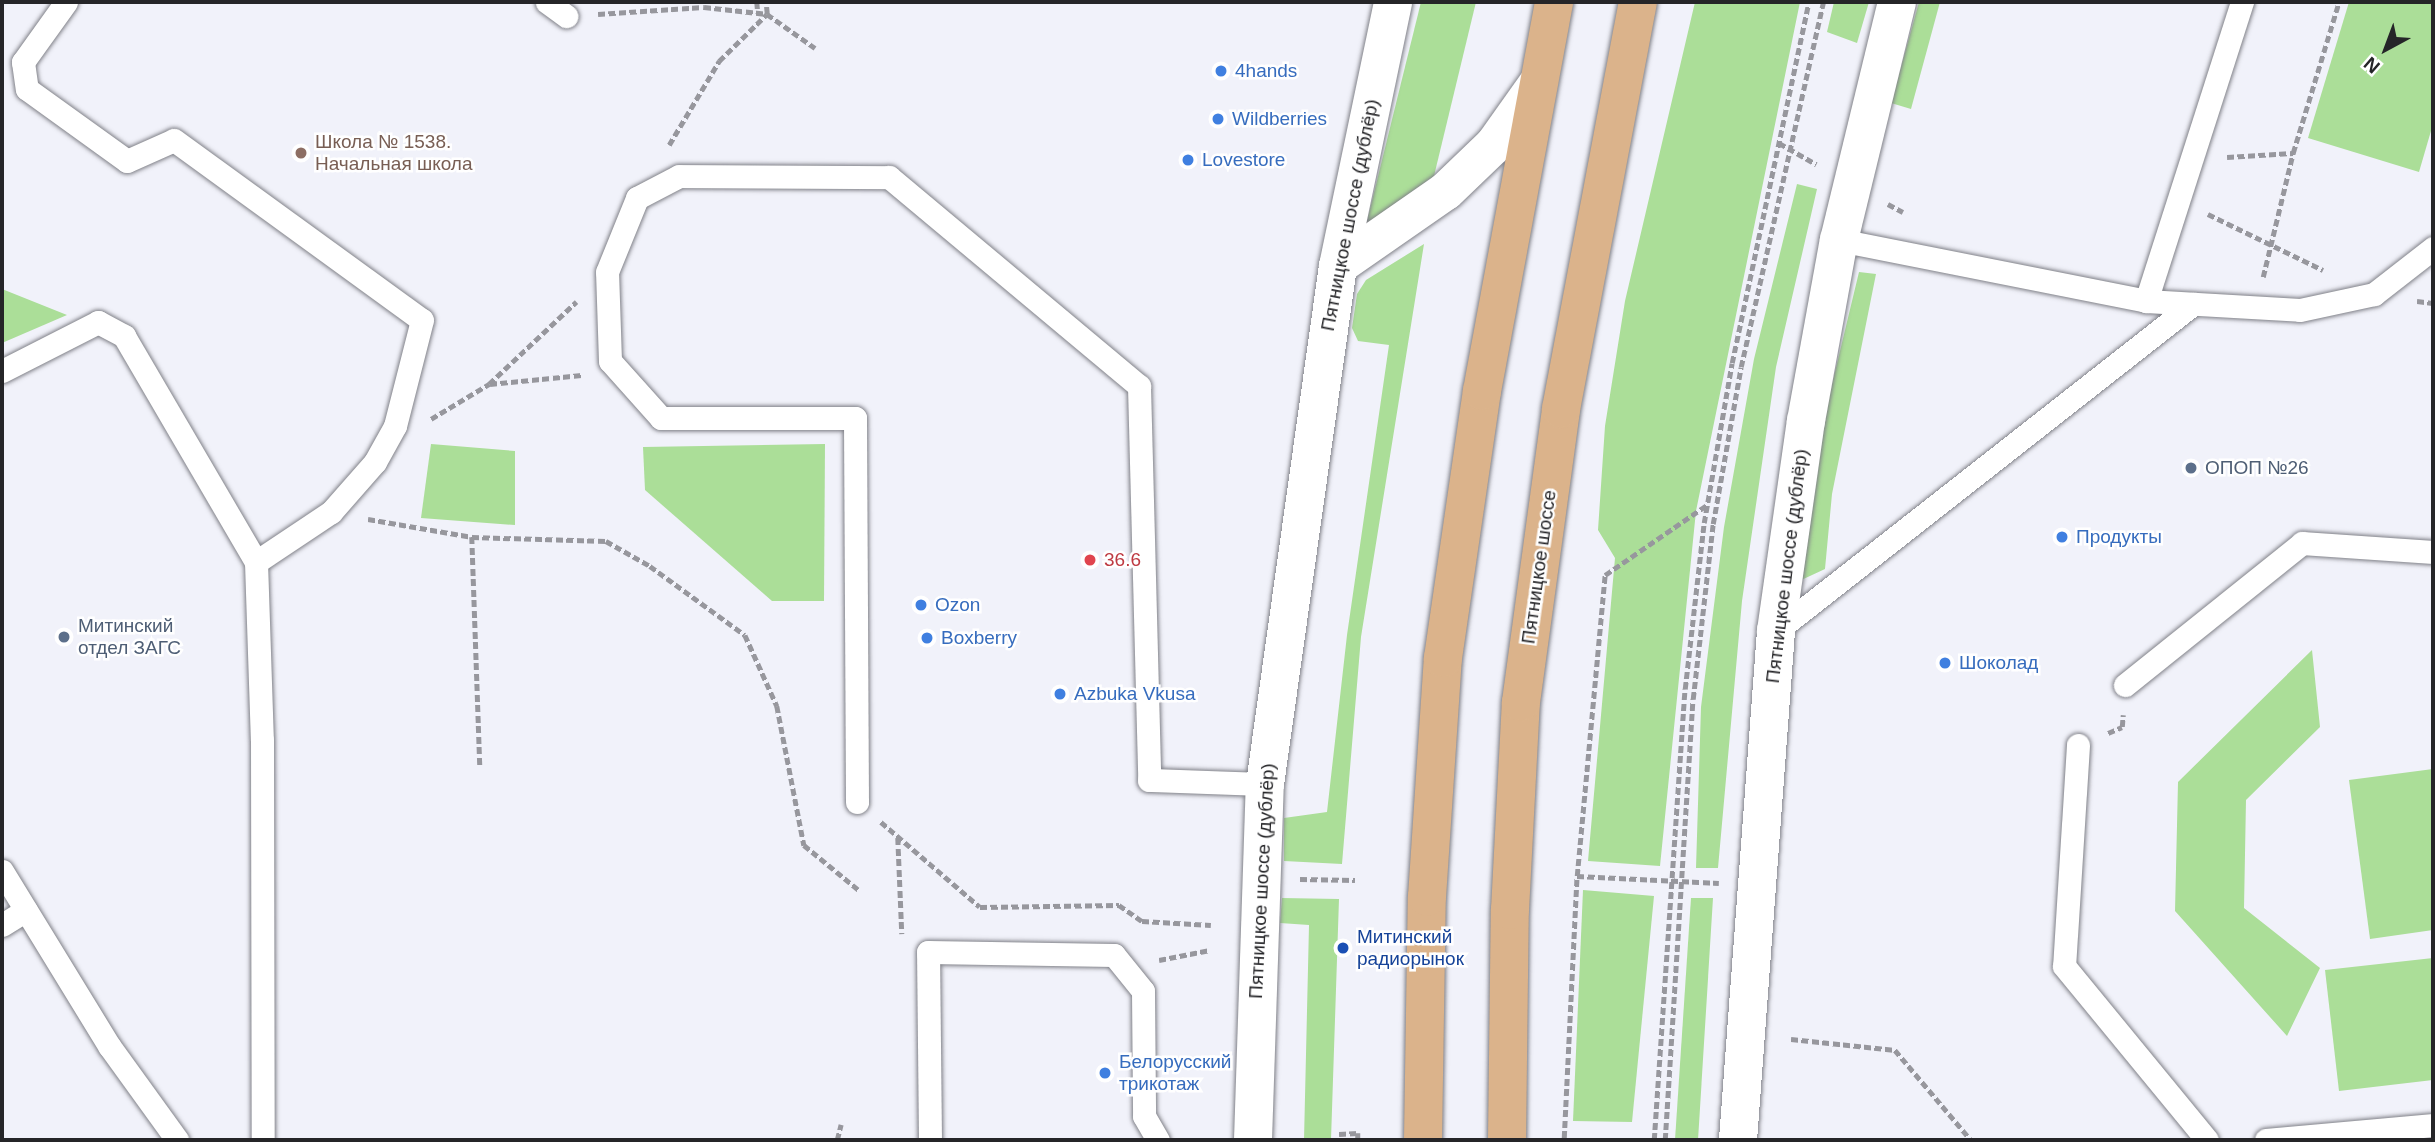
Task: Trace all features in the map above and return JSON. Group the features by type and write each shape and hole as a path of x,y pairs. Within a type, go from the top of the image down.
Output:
{"main road":[{"path":"1423,1140 1427,897 1443,658 1482,391 1536,86 1554,2"},
{"name":"Пятницкое шоссе","path":"1507,1140 1510,910 1521,702 1561,409 1638,2"}],"street":[{"name":"Пятницкое шоссе (дублёр)","path":"1253,1140 1265,784 1338,266 1393,2"},
{"name":"Пятницкое шоссе (дублёр)","path":"1738,1140 1776,631 1806,421 1839,240 1898,2"},
{"path":"1338,266 1446,191 1494,145 1536,86"}],"lane":[{"path":"66,2 23,62 27,89 127,161 174,140 422,320 395,426 374,462 331,512 256,562"},
{"path":"547,2 566,16"},
{"path":"2146,302 2242,2"},
{"path":"857,802 855,418 661,418 610,361 607,272 637,198 679,176 889,177 1139,386 1149,780 1265,784"},
{"path":"1839,240 2146,302 2300,310 2374,294 2433,248"},
{"path":"1776,631 2193,304"},
{"path":"2,371 98,322 124,336 256,562 262,740 263,1140"},
{"path":"2125,685 2302,543 2433,552"},
{"path":"2078,746 2064,966 2207,1140"},
{"path":"2,871 110,1047 177,1140"},
{"path":"2,925 26,910"},
{"path":"930,1140 928,952 1114,955 1143,990 1144,1116 1158,1140"},
{"path":"2266,1140 2433,1125"}],"path":[{"path":"757,2 758,13"},
{"path":"766,2 767,14"},
{"path":"1654,1140 1685,689 1708,504 1732,363 1809,2"},
{"path":"1665,1140 1693,699 1713,524 1741,367 1823,2"},
{"path":"2253,307 2274,246 2293,153 2339,2"},
{"path":"566,16 705,5 767,14 815,48"},
{"path":"637,198 719,61 767,14"},
{"path":"1779,143 1821,166"},
{"path":"2192,159 2293,153"},
{"path":"2179,200 2374,294"},
{"path":"422,421 440,417 489,384 607,272"},
{"path":"489,384 593,374 610,361"},
{"path":"1613,1140 1564,1139 1577,876 1605,575 1708,504"},
{"path":"331,512 472,537 606,541 650,566 745,635 777,706 804,845 860,891"},
{"path":"472,537 480,765"},
{"path":"2078,746 2122,727 2125,685"},
{"path":"857,802 980,907 1119,905 1142,921 1211,925"},
{"path":"898,837 902,936"},
{"path":"1577,876 1723,883"},
{"path":"1294,879 1355,880"},
{"path":"1157,961 1210,950"},
{"path":"1791,1040 1895,1050 1971,1140"},
{"path":"837,1140 841,1124"},
{"path":"1339,1134 1358,1133 1358,1140"}],"green space":[{"path":"1421,2 1476,2 1434,176 1366,225"},
{"path":"1695,2 1800,2 1696,511 1660,866 1588,861 1615,558 1598,530 1605,426 1625,301"},
{"path":"1834,2 1869,2 1857,43 1827,32"},
{"path":"1919,2 1940,2 1911,109 1891,103"},
{"path":"2349,2 2433,2 2433,124 2419,172 2308,138"},
{"path":"1797,184 1817,189 1776,367 1742,601 1718,868 1696,868 1701,707 1724,527 1754,359"},
{"path":"1424,244 1361,637 1342,864 1284,861 1284,818 1327,812 1347,635 1389,345 1358,341 1352,328 1357,294 1366,280"},
{"path":"1859,272 1876,274 1832,494 1825,569 1797,582 1827,405"},
{"path":"2,289 67,315 2,343"},
{"path":"431,444 515,451 515,525 421,518"},
{"path":"825,444 824,601 772,601 645,490 643,447"},
{"path":"2312,650 2320,727 2246,800 2244,908 2320,968 2287,1036 2175,911 2178,782"},
{"path":"2433,769 2433,930 2370,939 2349,780"},
{"path":"1583,890 1654,896 1632,1122 1573,1121"},
{"path":"1282,898 1339,899 1331,1140 1304,1140 1309,925 1280,923"},
{"path":"1691,898 1713,898 1698,1140 1675,1140"},
{"path":"2433,958 2433,1080 2339,1091 2325,970"}],"place":[{"name":"4hands","path":"1221,71"},
{"name":"Wildberries","path":"1218,119"},
{"name":"Школа № 1538. Начальная школа","path":"301,153"},
{"name":"Lovestore","path":"1188,160"},
{"name":"ОПОП №26","path":"2191,468"},
{"name":"Продукты","path":"2062,537"},
{"name":"36.6","path":"1090,560"},
{"name":"Ozon","path":"921,605"},
{"name":"Митинский отдел ЗАГС","path":"64,637"},
{"name":"Boxberry","path":"927,638"},
{"name":"Шоколад","path":"1945,663"},
{"name":"Azbuka Vkusa","path":"1060,694"},
{"name":"Митинский радиорынок","path":"1343,948"},
{"name":"Белорусский трикотаж","path":"1105,1073"}]}
